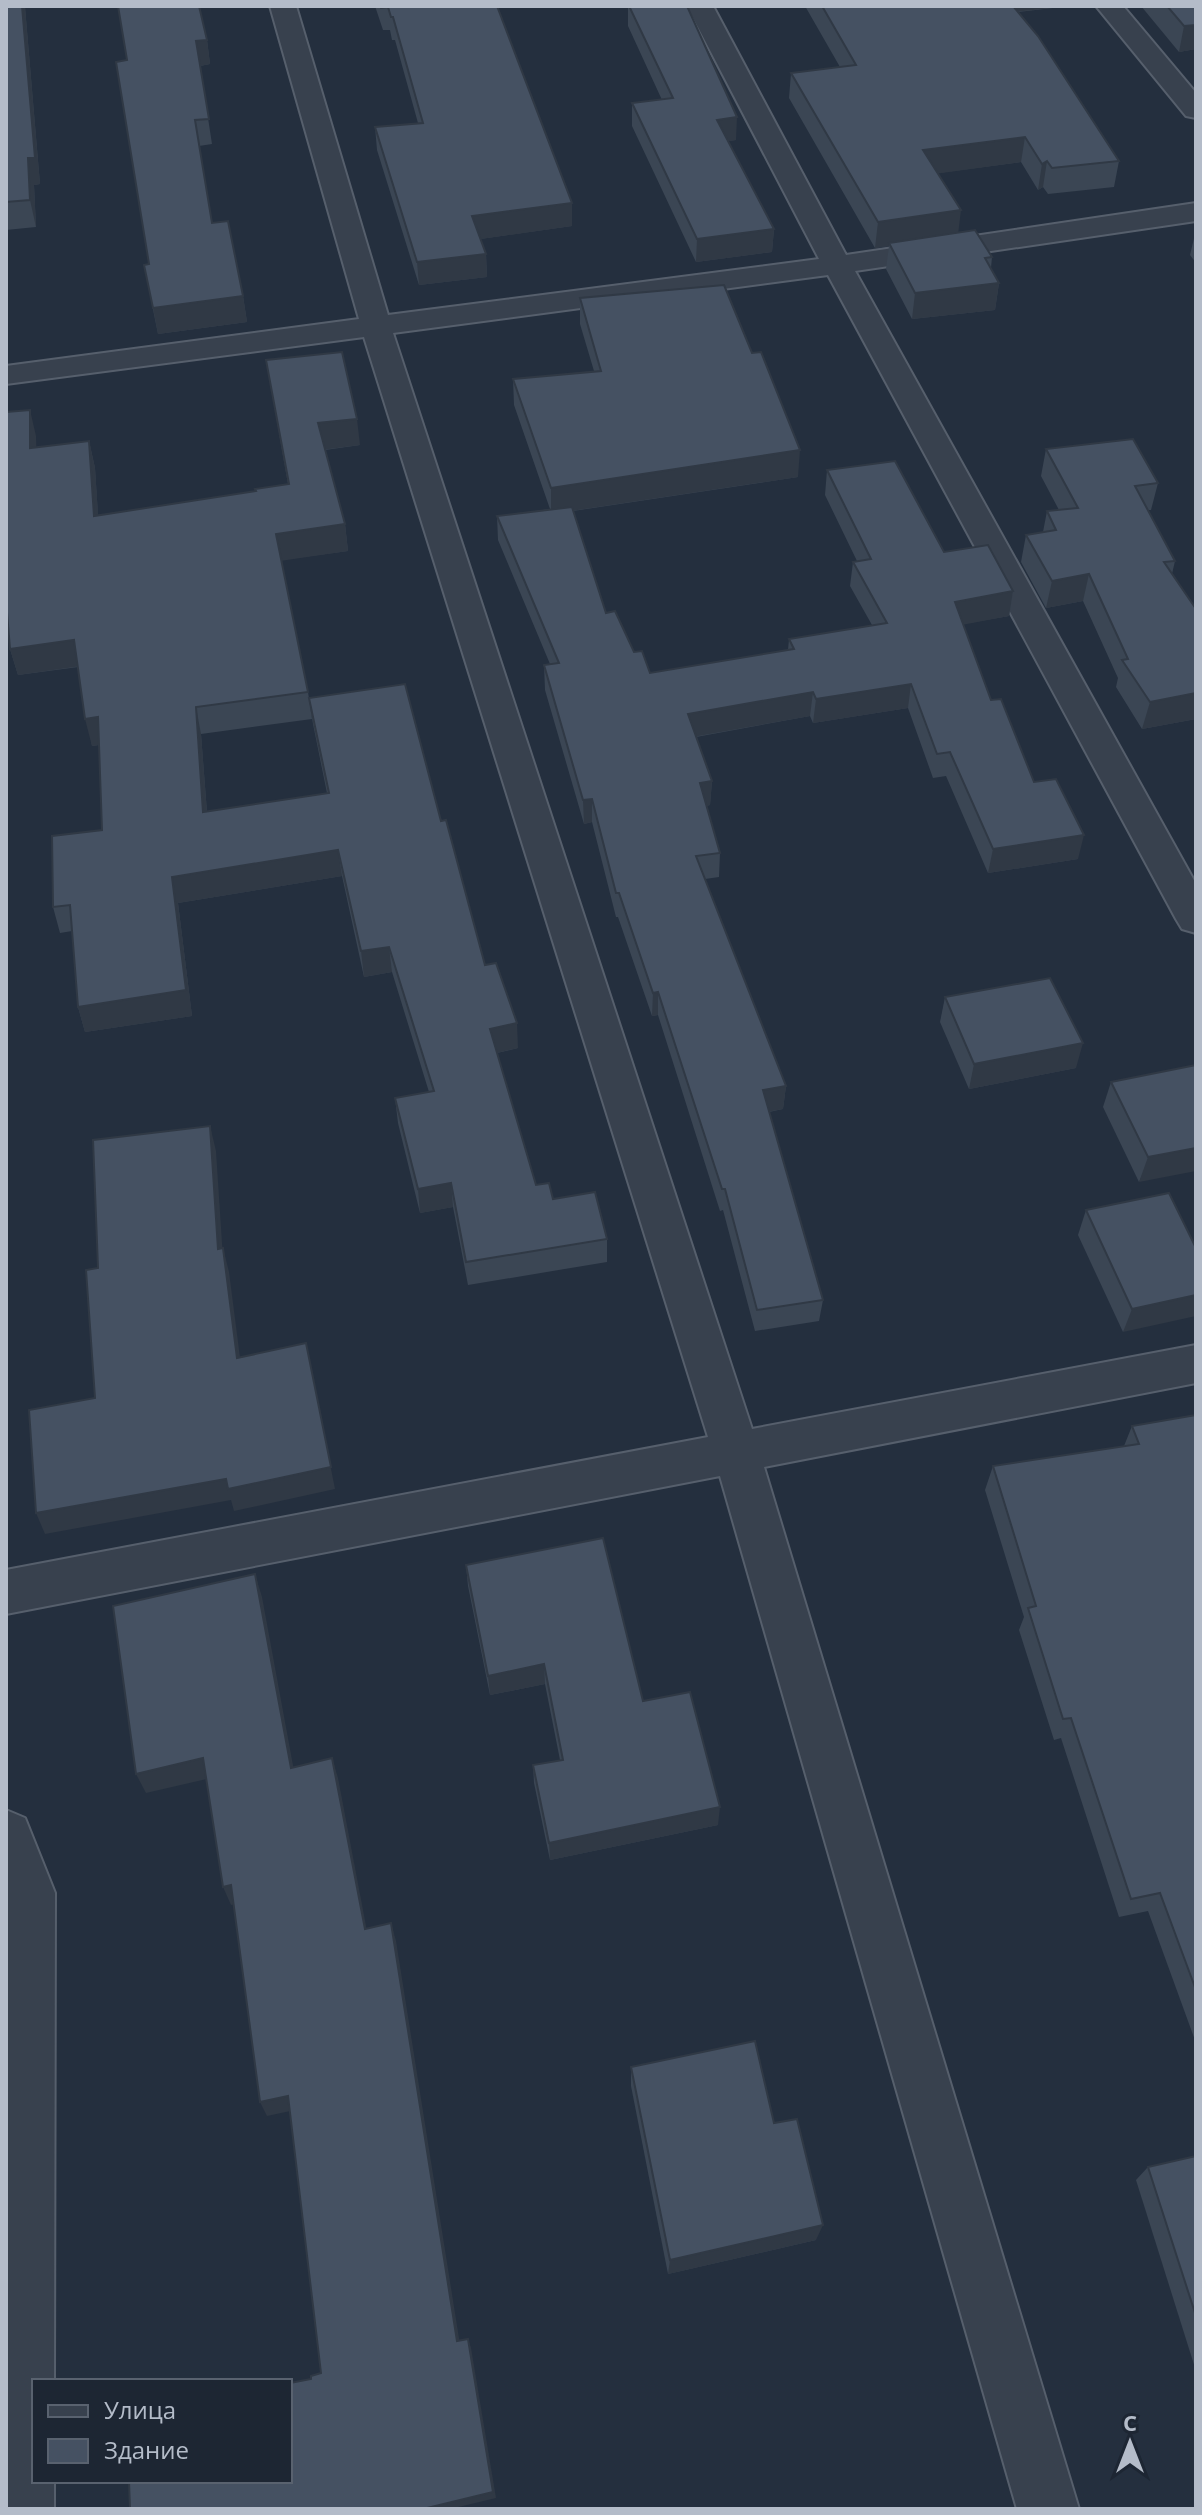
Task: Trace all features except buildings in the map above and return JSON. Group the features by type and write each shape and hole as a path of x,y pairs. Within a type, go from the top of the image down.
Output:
{"street":[{"path":"283,6 376,326 736,1451 1048,2509"},
{"path":"700,6 837,265 1196,919"},
{"path":"1109,6 1196,110"},
{"path":"6,375 837,265 1196,212"},
{"path":"6,1592 1196,1364"},
{"path":"6,1836 28,1893 23,2509"}]}
